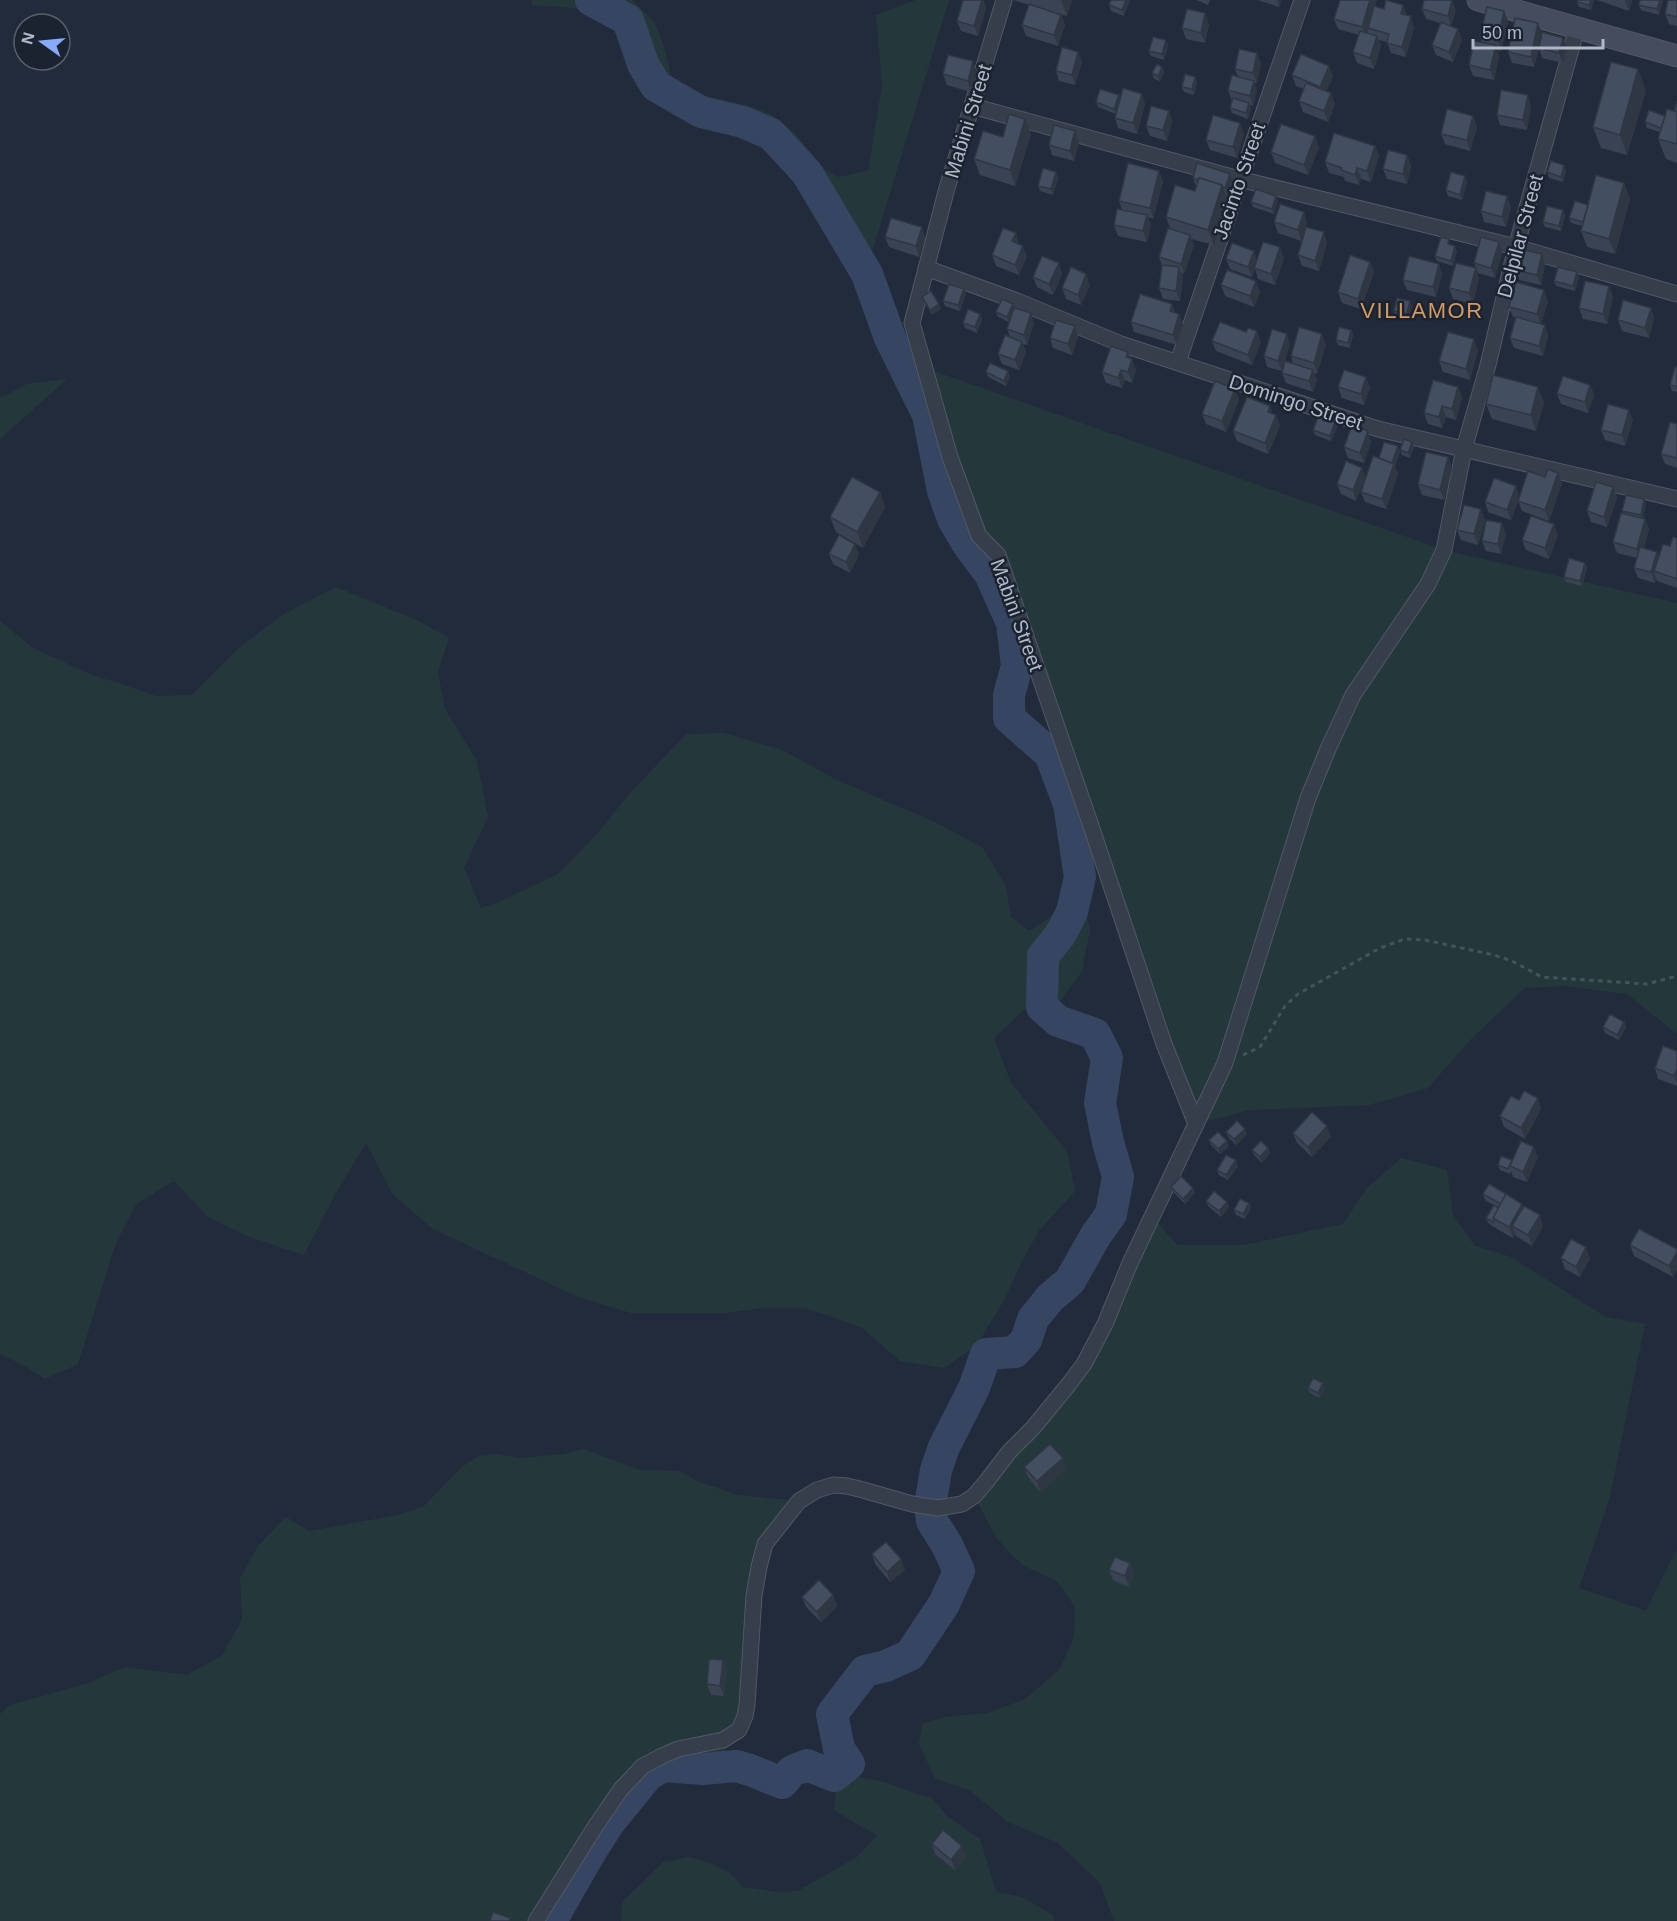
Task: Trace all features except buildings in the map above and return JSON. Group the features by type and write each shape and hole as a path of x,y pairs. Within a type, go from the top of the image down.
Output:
{"main road":[{"path":"1478,0 1677,56"}],"street":[{"name":"Mabini Street","path":"1004,0 912,323 950,457 979,536 998,555 1164,1044 1196,1124"},
{"name":"Jacinto Street","path":"1178,362 1302,0"},
{"name":"Delpilar Street","path":"536,1921 614,1798 643,1766 678,1749 723,1740 739,1730 747,1705 754,1596 765,1544 799,1501 817,1490 833,1485 847,1486 912,1504 938,1508 962,1504 974,1496 1069,1384 1105,1324 1130,1263 1225,1063 1308,798 1328,749 1353,695 1428,584 1444,550 1464,449 1576,28"},
{"path":"972,106 1239,179 1516,248 1677,294"},
{"name":"Domingo Street","path":"926,268 1122,344 1378,429 1677,499"}],"path":[{"path":"1225,1063 1260,1047 1285,1006 1298,994 1353,962 1400,940 1425,940 1494,955 1512,961 1542,977 1647,984 1677,976"}],"green space":[{"path":"532,0 632,0 655,23 672,80 692,93 749,106 772,115 794,132 825,170 838,177 868,171 882,85 876,15 916,0 949,0 872,252 834,220 805,182 782,157 758,138 717,124 685,119 659,102 644,79 626,37 603,17 574,8 532,5"},
{"path":"925,368 1444,550 1677,603 1677,1034 1627,994 1564,986 1525,988 1471,1039 1428,1088 1369,1105 1250,1110 1196,1124 998,555 979,536"},
{"path":"67,379 0,439 0,398 27,384"},
{"path":"336,587 417,620 449,638 438,672 445,709 477,761 488,817 464,868 481,908 558,874 599,832 629,794 686,734 724,733 782,750 837,780 935,822 983,848 1006,886 1011,917 1029,931 1083,900 1090,930 1082,971 1058,1004 1024,1010 994,1038 1011,1083 1067,1151 1075,1191 1038,1232 1004,1300 977,1345 944,1368 900,1361 862,1328 819,1312 796,1308 761,1308 726,1313 631,1313 578,1297 433,1229 393,1195 366,1143 336,1193 304,1255 247,1236 208,1217 174,1181 136,1204 116,1243 78,1364 45,1379 0,1354 0,621 33,648 92,675 156,696 192,695 238,649 282,615"},
{"path":"1401,1158 1447,1170 1453,1215 1475,1246 1511,1257 1606,1317 1645,1324 1610,1497 1579,1588 1646,1611 1677,1549 1677,1921 1114,1921 1100,1883 1058,1843 1008,1822 970,1791 935,1778 919,1744 922,1724 945,1717 988,1713 1025,1699 1060,1669 1074,1637 1075,1607 1057,1581 1024,1566 1010,1553 996,1537 974,1496 1069,1384 1152,1216 1177,1245 1243,1245 1343,1224 1366,1189"},
{"path":"584,1449 640,1470 680,1471 697,1481 737,1495 799,1501 766,1544 747,1705 723,1740 732,1771 713,1764 689,1764 669,1773 631,1817 565,1921 0,1921 0,1714 9,1705 86,1684 124,1667 187,1675 222,1655 242,1620 240,1578 258,1546 286,1517 309,1531 398,1515 424,1506 463,1466 479,1456 496,1454 520,1458 564,1454"},
{"path":"846,1775 885,1782 931,1797 947,1816 980,1839 996,1892 1022,1897 1053,1915 1054,1921 621,1921 622,1902 663,1862 689,1857 708,1862 730,1873 743,1887 778,1892 798,1891 857,1857 877,1835 834,1810 836,1791"}],"waterway":[{"path":"551,1921 609,1823 648,1775 663,1766 703,1769 736,1766 782,1783 792,1771 807,1765 834,1776 849,1764 839,1749 832,1714 865,1671 886,1666 910,1655 944,1604 959,1571 932,1521 930,1506 936,1470 944,1447 974,1388 986,1354 1015,1352 1026,1340 1033,1319 1050,1298 1070,1281 1096,1235 1111,1214 1118,1177 1100,1103 1107,1058 1095,1034 1058,1021 1042,1007 1043,956 1060,935 1072,912 1080,877 1069,804 1050,754 1009,718 1009,695 1017,666 1012,623 990,574 953,519 943,491 928,415 890,338 867,274 807,173 771,134 743,122 701,112 656,86 643,64 628,20 591,0"}],"district":[{"name":"VILLAMOR","path":"1422,310"}]}
